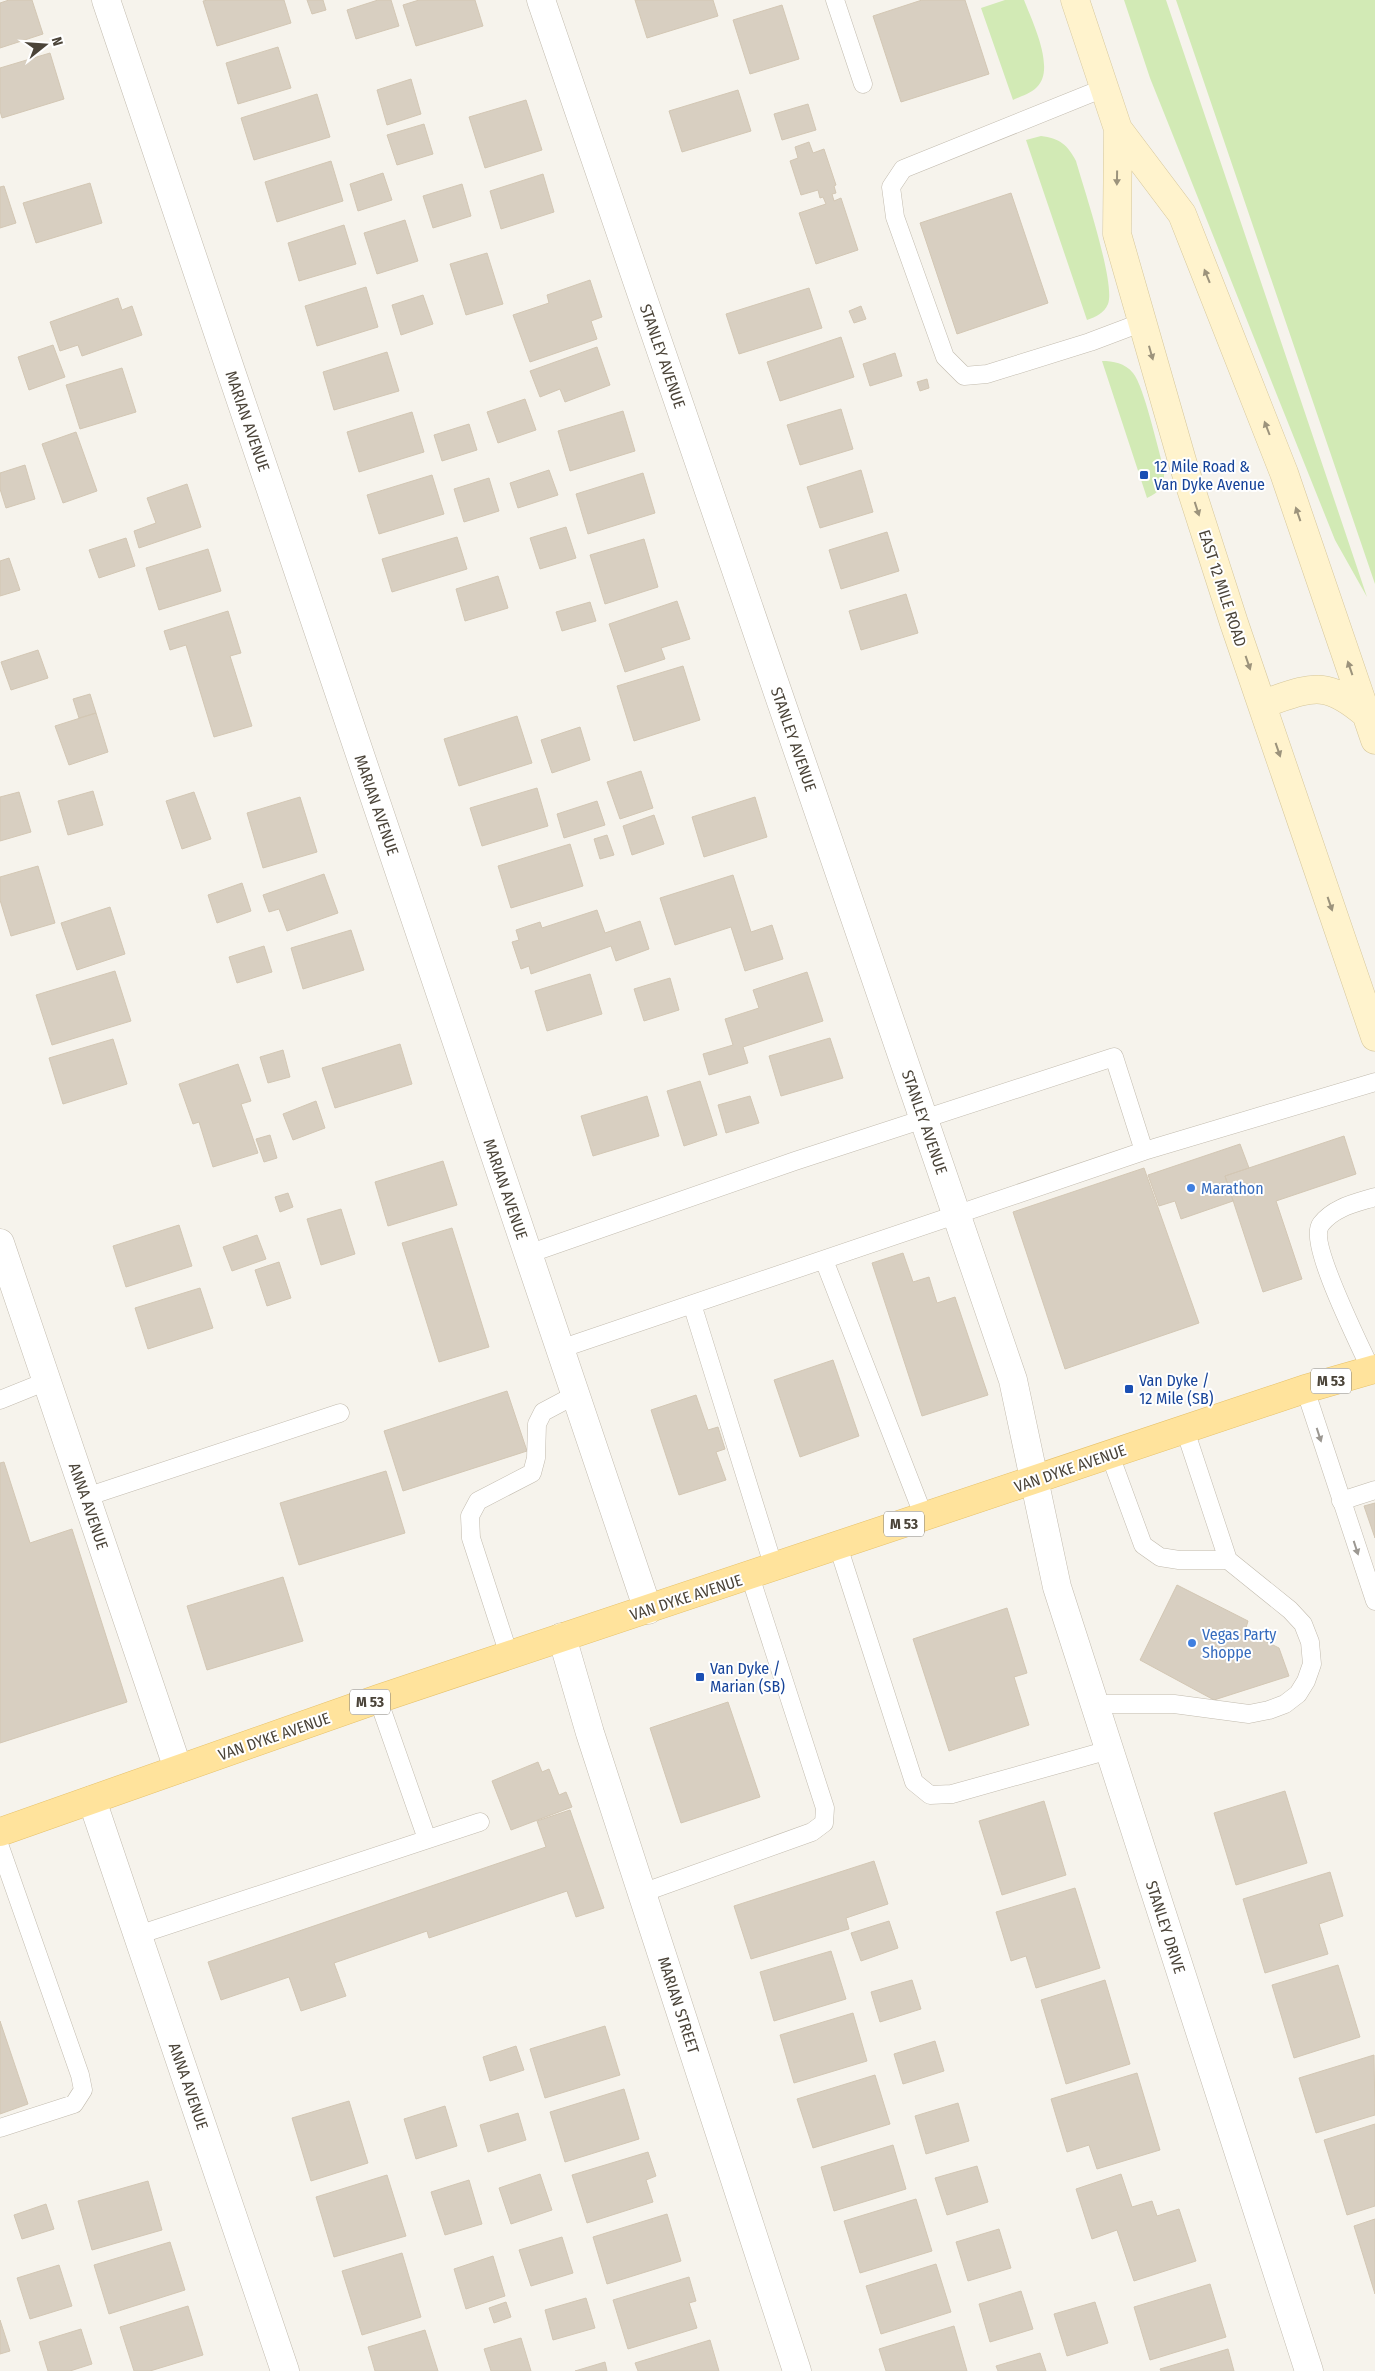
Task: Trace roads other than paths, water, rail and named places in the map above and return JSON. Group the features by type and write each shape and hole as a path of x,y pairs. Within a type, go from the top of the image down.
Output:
{"main road":[{"name":"EAST 12 MILE ROAD","path":"1075,0 1118,129 1182,214 1284,473 1375,740"},
{"name":"EAST 12 MILE ROAD","path":"1118,129 1117,234 1183,464 1375,1037"},
{"path":"1262,704 1309,689 1330,690 1347,698 1366,714"},
{"name":"VAN DYKE AVENUE","path":"0,1832 378,1699 562,1637 1035,1481 1305,1389 1373,1370"}],"street":[{"name":"MARIAN AVENUE","path":"106,0 648,1610"},
{"name":"STANLEY AVENUE","path":"541,0 1013,1380 1035,1481"},
{"name":"ANNA AVENUE","path":"0,1242 178,1769"},
{"name":"STANLEY DRIVE","path":"1035,1481 1057,1587 1309,2371"},
{"name":"MARIAN STREET","path":"562,1637 590,1733 797,2371"},
{"name":"ANNA AVENUE","path":"92,1800 285,2371"}],"lane":[{"path":"835,0 863,84"},
{"path":"1104,88 902,169 891,188 895,217 945,357 964,376 987,374 1090,342 1143,322"},
{"path":"528,1254 795,1161 1114,1057 1144,1151"},
{"path":"560,1349 1144,1151 1375,1082"},
{"path":"1373,1370 1329,1278 1317,1237 1319,1225 1331,1214 1344,1206 1375,1197"},
{"path":"824,1260 924,1517"},
{"path":"642,1892 812,1832 824,1823 825,1808 692,1304"},
{"path":"0,1400 47,1381"},
{"path":"1305,1389 1375,1601"},
{"path":"509,1655 471,1538 470,1516 478,1501 532,1473 536,1458 537,1424 543,1412 575,1395"},
{"path":"86,1497 340,1414"},
{"path":"1095,1704 1174,1704 1248,1714 1285,1704 1298,1694 1306,1681 1312,1664 1310,1642 1303,1624 1290,1610 1228,1560 1185,1430"},
{"path":"1110,1455 1143,1545 1160,1557 1179,1560 1228,1560"},
{"path":"1341,1501 1375,1490"},
{"path":"838,1546 914,1782 930,1795 952,1794 1109,1750"},
{"path":"378,1699 427,1839"},
{"path":"138,1935 480,1822"},
{"path":"0,1847 80,2075 83,2090 74,2104 0,2128"}],"place":[{"name":"12 Mile Road & Van Dyke Avenue","path":"1144,475"},
{"name":"Marathon","path":"1191,1188"},
{"name":"Van Dyke / 12 Mile (SB)","path":"1129,1389"},
{"name":"Vegas Party Shoppe","path":"1192,1643"},
{"name":"Van Dyke / Marian (SB)","path":"700,1677"}]}
